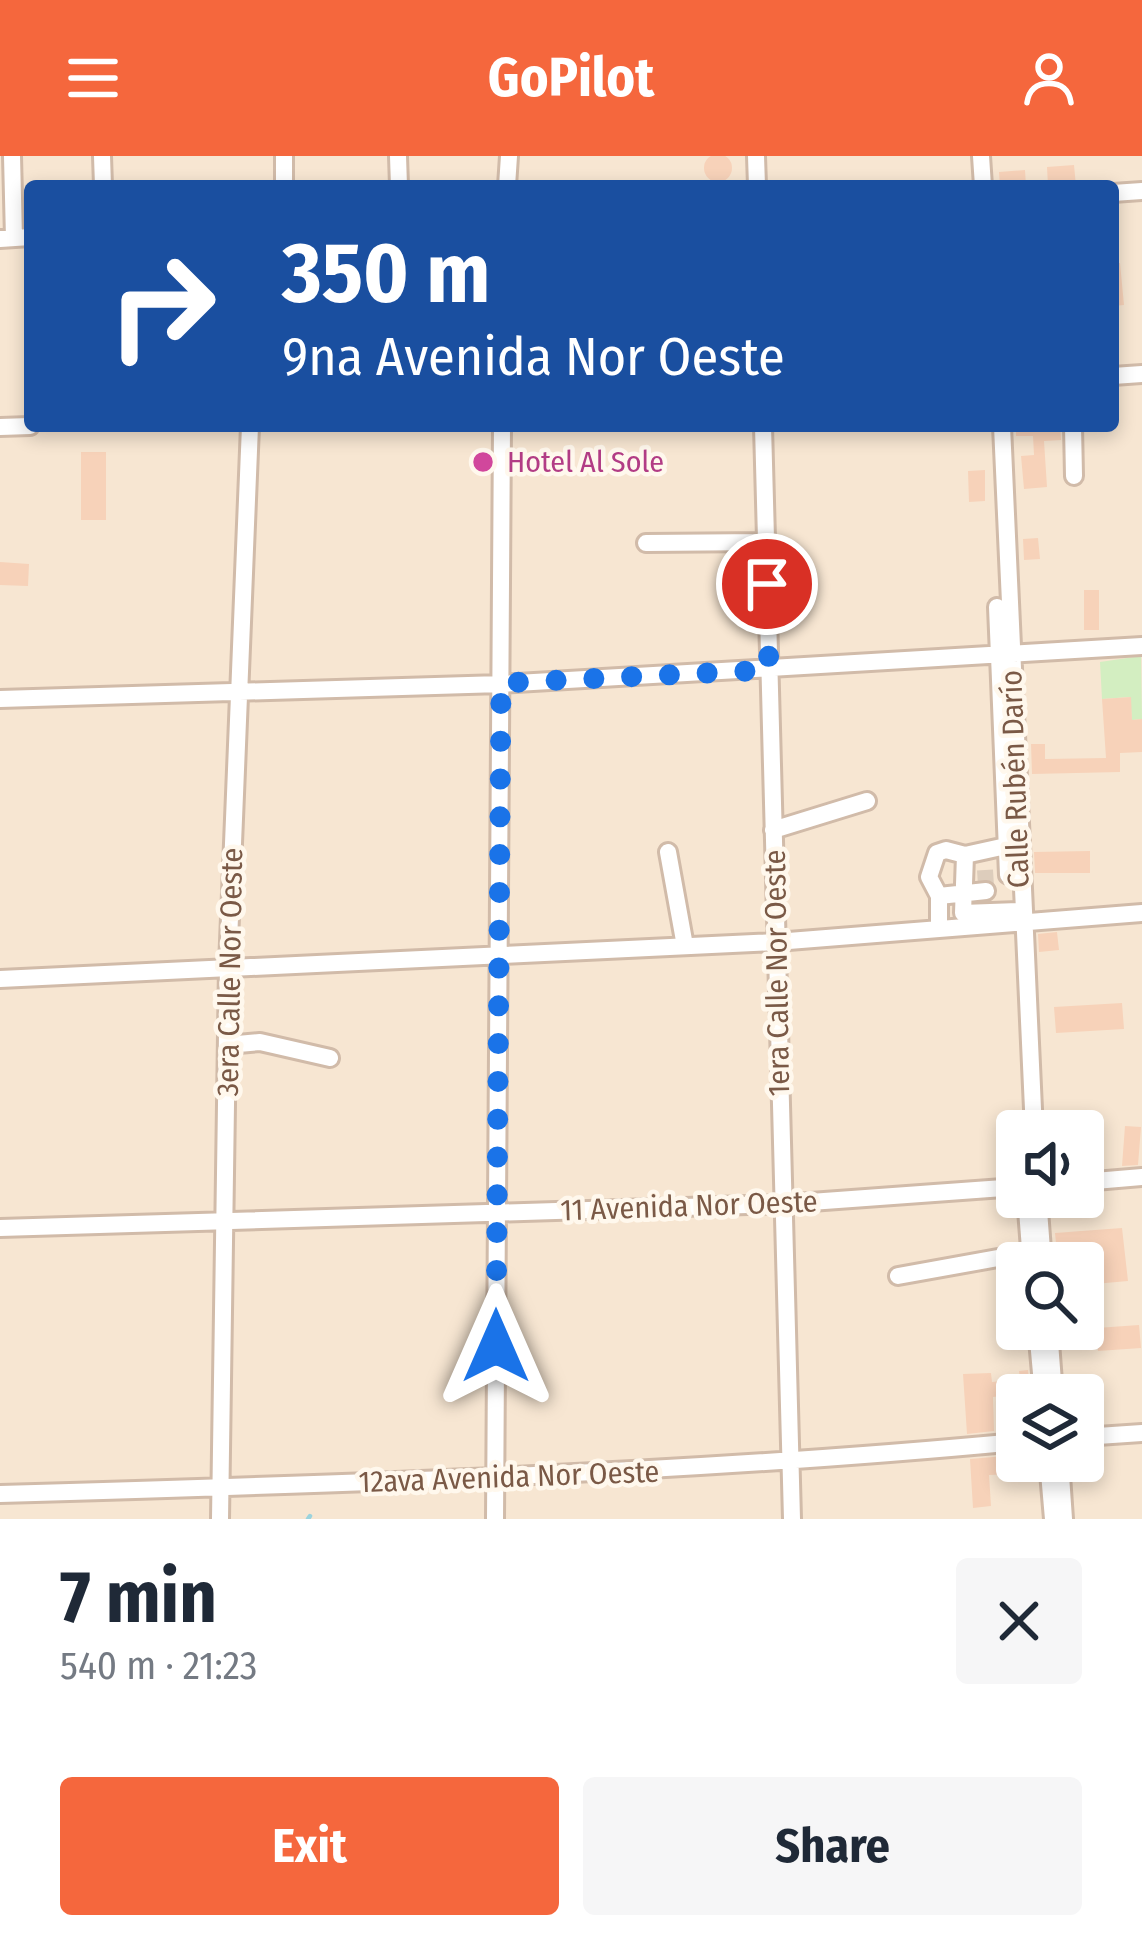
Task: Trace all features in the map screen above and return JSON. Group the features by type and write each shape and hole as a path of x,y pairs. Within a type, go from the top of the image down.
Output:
{"street":[{"path":"12,156 15,238"},
{"name":"3era Calle Nor Oeste","path":"220,1519 228,966 250,432"},
{"path":"495,1519 502,432"},
{"name":"1era Calle Nor Oeste","path":"763,432 792,1519"},
{"name":"Calle Rubén Darío","path":"993,432 999,478"},
{"name":"Calle Rubén Darío","path":"1003,432 999,478 1004,656 1029,1110"},
{"path":"1073,432 1074,476"},
{"path":"646,543 766,542"},
{"path":"0,699 501,683 1142,646"},
{"path":"773,830 867,801"},
{"path":"939,913 986,875 1012,844"},
{"path":"939,913 929,877 937,854 946,850 965,855 986,875 984,918"},
{"path":"668,852 685,946"},
{"path":"963,913 965,855"},
{"path":"0,979 776,942 939,913 984,918"},
{"path":"939,913 984,918 1142,913"},
{"path":"227,1046 260,1042 330,1058"},
{"name":"Calle Rubén Darío","path":"1026,1110 1027,1099"},
{"path":"1104,1180 1142,1177"},
{"name":"11 Avenida Nor Oeste","path":"0,1228 783,1204 996,1189"},
{"path":"898,1276 996,1263"},
{"path":"1043,1374 1045,1350"},
{"path":"1045,1350 1050,1374"},
{"path":"1104,1436 1142,1433"},
{"name":"12ava Avenida Nor Oeste","path":"0,1494 495,1480 790,1464 996,1444"},
{"path":"1052,1482 1058,1516"},
{"path":"1058,1516 1059,1482"}],"shaded area":[{"path":"0,156 1142,156 1142,1519 0,1519"}],"green space":[{"path":"1141,656 1142,719 1132,720 1130,697 1102,699 1100,662"}],"building":[{"path":"713,155 723,155 731,163 725,180 711,180 705,173 705,163"},
{"path":"1074,165 1075,180 1048,180 1047,167"},
{"path":"1025,170 1026,180 1000,180 999,172"},
{"path":"1119,263 1120,263 1124,305 1119,305"},
{"path":"1016,432 1060,432 1061,440 1044,441 1047,487 1024,489 1021,456 1034,455 1033,436 1016,436"},
{"path":"81,452 106,452 106,520 81,520"},
{"path":"985,470 985,501 969,502 968,471"},
{"path":"1038,538 1040,559 1024,560 1023,539"},
{"path":"0,562 29,564 28,586 0,585"},
{"path":"1084,590 1099,590 1099,630 1084,630"},
{"path":"1131,697 1132,720 1142,719 1142,752 1120,753 1120,772 1032,774 1031,744 1045,744 1045,759 1106,758 1102,699"},
{"path":"1090,851 1090,873 1035,873 1034,852"},
{"path":"1057,932 1059,950 1039,952 1038,934"},
{"path":"1122,1003 1124,1029 1056,1033 1054,1007"},
{"path":"1125,1126 1141,1127 1138,1165 1122,1166"},
{"path":"1122,1228 1128,1281 1104,1283 1104,1242 1056,1242 1055,1233"},
{"path":"1139,1325 1141,1348 1098,1351 1104,1350 1104,1328"},
{"path":"991,1373 992,1382 996,1382 994,1431 967,1434 963,1374"},
{"path":"996,1457 996,1475 989,1475 991,1506 973,1508 970,1459"}],"tunnel":[{"path":"985,870 986,886"}],"place":[{"name":"Hotel Al Sole","path":"483,462"}],"route":[{"path":"496,1346 501,683 769,670 767,584"}]}
